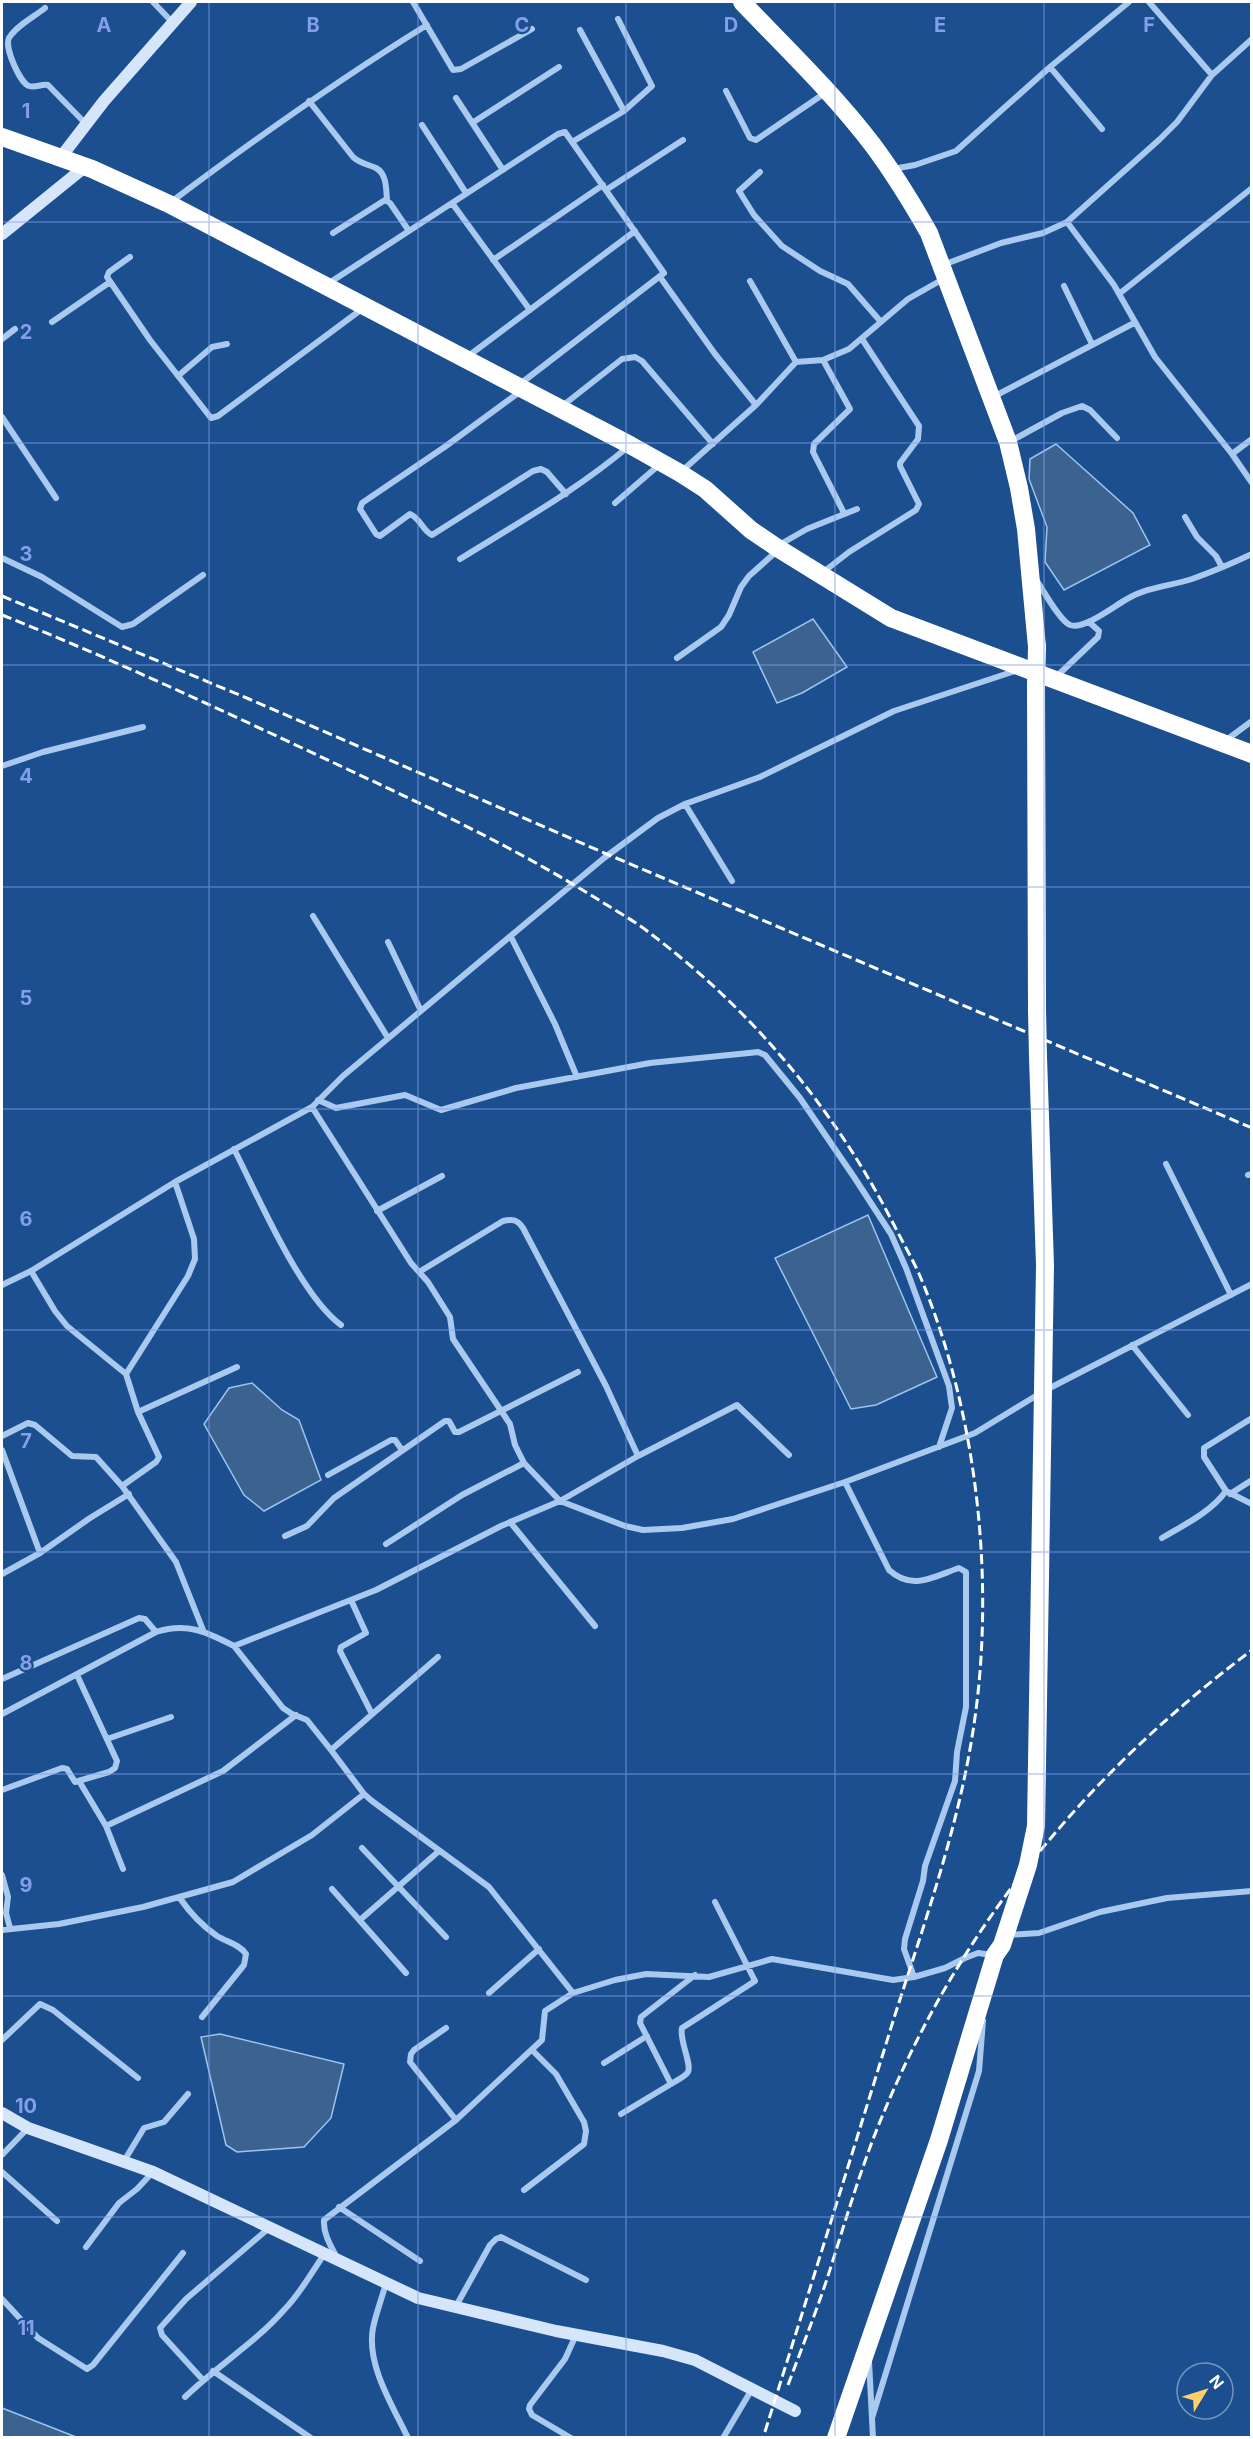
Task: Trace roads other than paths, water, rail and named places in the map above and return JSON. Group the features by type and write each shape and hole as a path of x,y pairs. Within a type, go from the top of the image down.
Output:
{"highway":[{"path":"742,2 827,92 873,145 914,206 944,271 1008,442 1019,488 1037,647 1037,1010 1046,1265 1036,1826 1028,1864 1002,1945 995,1955 939,2140 836,2438"},
{"path":"2,137 86,166 168,204 662,462 705,489 751,530 777,548 819,576 891,618 1251,754"}],"street":[{"path":"153,2 173,23"},
{"path":"61,157 85,123 191,2"},
{"path":"413,2 449,66 457,70 532,29"},
{"path":"890,170 915,165 956,151 1050,67 1129,2"},
{"path":"1149,2 1212,75"},
{"path":"45,8 13,33 8,39 7,50 25,83 33,87 48,85 85,123"},
{"path":"572,142 624,111 652,86 618,19"},
{"path":"168,204 309,101 427,25"},
{"path":"580,30 624,111"},
{"path":"680,473 756,405 796,362 823,360 849,349 944,271 1000,243 1042,233 1067,222 1177,122 1212,75 1251,39"},
{"path":"472,123 559,67"},
{"path":"1050,67 1102,129"},
{"path":"726,91 750,138 756,140 827,92"},
{"path":"456,98 503,170"},
{"path":"309,101 353,157 361,164 376,168 384,178 387,200 409,231"},
{"path":"422,125 466,194"},
{"path":"326,285 558,134 565,132 664,273 446,446 362,503 360,509 376,534 380,536 410,514 428,534 432,535 532,471 542,469 547,472 566,494"},
{"path":"493,260 604,187 683,140"},
{"path":"2,234 86,166"},
{"path":"760,172 739,191 766,230 788,251 820,271 848,284 881,322"},
{"path":"1119,294 1251,188"},
{"path":"333,233 380,202 387,200"},
{"path":"452,203 530,310"},
{"path":"1067,222 1119,294 1155,357 1232,454 1251,483"},
{"path":"466,358 635,231"},
{"path":"130,257 109,272 107,277 211,418 218,416 366,306"},
{"path":"660,277 715,354 756,405"},
{"path":"750,281 796,362"},
{"path":"52,322 110,282"},
{"path":"1064,286 1092,344"},
{"path":"992,398 1134,323"},
{"path":"2,339 15,328"},
{"path":"819,576 849,552 916,510 920,504 900,466 918,439 919,426 862,339"},
{"path":"178,376 212,346 226,344"},
{"path":"561,408 622,359 635,357 642,361 712,444"},
{"path":"823,360 850,409 814,444 813,452 844,513"},
{"path":"1008,442 1062,413 1082,406 1090,410 1116,438"},
{"path":"2,417 56,498"},
{"path":"1232,454 1251,439"},
{"path":"460,559 566,494 603,468 630,445"},
{"path":"615,503 662,462"},
{"path":"677,658 721,627 749,576 777,548 807,529 857,509"},
{"path":"1185,517 1197,537 1216,556 1222,567"},
{"path":"1030,570 1063,620 1070,625 1089,622 1128,597 1156,587 1190,580 1251,554"},
{"path":"2,558 42,577 122,627 133,624 202,575"},
{"path":"1054,679 1098,638 1099,631 1089,622"},
{"path":"2,1285 31,1271 175,1182 312,1107 343,1076 388,1038 646,825 685,804 760,777 894,711 1025,668"},
{"path":"1222,743 1251,721"},
{"path":"2,766 43,752 143,727"},
{"path":"685,804 732,881"},
{"path":"313,916 388,1038"},
{"path":"511,937 555,1024 577,1077"},
{"path":"388,942 421,1011"},
{"path":"318,1100 336,1108 405,1095 441,1110 516,1088 650,1063 758,1052 771,1060 800,1098 891,1234 906,1268 949,1386 952,1408 939,1447"},
{"path":"312,1107 377,1211 450,1317 453,1339 510,1424 515,1444 524,1463 560,1501 625,1526 643,1530 682,1528 733,1519 846,1482 975,1433 1044,1391 1251,1284"},
{"path":"234,1149 302,1278 332,1318 341,1325"},
{"path":"1166,1164 1231,1295"},
{"path":"377,1211 442,1176"},
{"path":"126,1374 188,1276 195,1259 194,1239 175,1182"},
{"path":"419,1272 503,1221 516,1220 523,1228 606,1386 638,1456"},
{"path":"31,1271 55,1311 67,1326 126,1374 138,1412 159,1457 156,1462 122,1486"},
{"path":"1132,1345 1188,1415"},
{"path":"138,1412 237,1367"},
{"path":"285,1536 307,1526 334,1498 445,1421 449,1421 457,1433 578,1372"},
{"path":"234,1646 376,1590 510,1522 560,1501 730,1406 737,1405 789,1455"},
{"path":"1251,1418 1203,1448 1204,1457 1228,1492 1251,1504"},
{"path":"2,1436 21,1424 28,1423 35,1425 72,1456 96,1456 129,1494 176,1562 203,1630"},
{"path":"328,1475 391,1440 395,1440 402,1450"},
{"path":"2,1450 40,1553"},
{"path":"386,1544 462,1495 524,1463"},
{"path":"1162,1538 1202,1513 1228,1492 1251,1480"},
{"path":"846,1482 889,1570 899,1580 919,1581 958,1568 966,1572 966,1707 957,1752 953,1791 925,1866 923,1881 905,1939 904,1948 914,1977"},
{"path":"2,1574 40,1553 129,1494"},
{"path":"510,1522 595,1626"},
{"path":"351,1600 366,1633 341,1647 340,1651 372,1714"},
{"path":"2,1679 139,1618 145,1619 156,1632"},
{"path":"2,1714 156,1632 170,1628 203,1630 234,1646 283,1708 307,1720 364,1794 489,1887 573,1993"},
{"path":"331,1750 438,1657"},
{"path":"2,1790 62,1768 67,1769 73,1780 79,1781 116,1768 117,1761 76,1675"},
{"path":"106,1826 223,1771 296,1715"},
{"path":"107,1739 171,1717"},
{"path":"79,1781 106,1826 123,1869"},
{"path":"2,1930 59,1924 179,1897 233,1882 312,1835 364,1794"},
{"path":"362,1848 446,1937"},
{"path":"360,1920 439,1851"},
{"path":"2,1875 8,1897 6,1913 10,1928"},
{"path":"332,1889 406,1973"},
{"path":"1004,1935 1039,1934 1100,1912 1167,1898 1251,1892"},
{"path":"179,1897 192,1916 219,1937 241,1948 246,1954 244,1965 202,2017"},
{"path":"621,2114 686,2074 688,2069 681,2040 682,2028 754,1983 755,1980 715,1902"},
{"path":"489,1993 539,1949"},
{"path":"338,2258 323,2228 324,2220 456,2120 542,2040 544,2011 573,1993 615,1980 646,1974 709,1977 772,1959 893,1980 945,1968 978,1953 995,1955"},
{"path":"671,2084 640,2023 641,2017 695,1975"},
{"path":"872,2418 979,2071 987,1982"},
{"path":"2,2040 34,2007 40,2004 46,2005 138,2078"},
{"path":"2,2027 8,2033"},
{"path":"446,2028 414,2050 410,2062 456,2120"},
{"path":"604,2063 647,2036"},
{"path":"524,2190 584,2145 586,2131 584,2122 556,2074 532,2050"},
{"path":"124,2161 144,2128 164,2122 188,2094"},
{"path":"2,2113 28,2128 153,2172 418,2298 695,2360 795,2411"},
{"path":"2,2155 28,2128"},
{"path":"2,2172 57,2221"},
{"path":"86,2247 118,2203 137,2189 153,2172"},
{"path":"339,2207 420,2261"},
{"path":"203,2380 162,2335 160,2328 186,2299 269,2229"},
{"path":"455,2308 490,2245 501,2237 586,2280"},
{"path":"2,2300 38,2337 87,2369 93,2365 183,2253"},
{"path":"185,2397 213,2371 266,2329 286,2309 325,2253"},
{"path":"386,2283 373,2329 373,2348 382,2383 408,2438"},
{"path":"571,2438 532,2415 529,2409 565,2359 576,2335"},
{"path":"868,2342 873,2438"},
{"path":"213,2371 311,2438"},
{"path":"723,2438 752,2389"}],"water":[{"path":"1056,444 1133,513 1150,545 1064,590 1045,562 1047,527 1029,479 1030,459"},
{"path":"813,619 847,667 802,693 777,703 753,652"},
{"path":"868,1215 937,1377 876,1405 851,1409 775,1258"},
{"path":"252,1383 282,1410 299,1420 321,1480 264,1511 244,1495 204,1424 229,1388"},
{"path":"220,2034 344,2064 331,2118 304,2147 237,2152 226,2145 201,2037"},
{"path":"2,2408 76,2437 2,2437"}],"railway":[{"path":"2,596 249,699 609,855 1252,1128"},
{"path":"2,615 177,690 445,816 540,865 621,913 645,930 724,996 757,1029 818,1102 870,1181 920,1276 940,1329 956,1385 977,1500 982,1559 983,1618 980,1675 973,1731 959,1804 939,1876 763,2438"},
{"path":"788,2385 884,2112 916,2043 952,1977 992,1915 1036,1856 1084,1800 1136,1747 1192,1697 1252,1650"}]}
